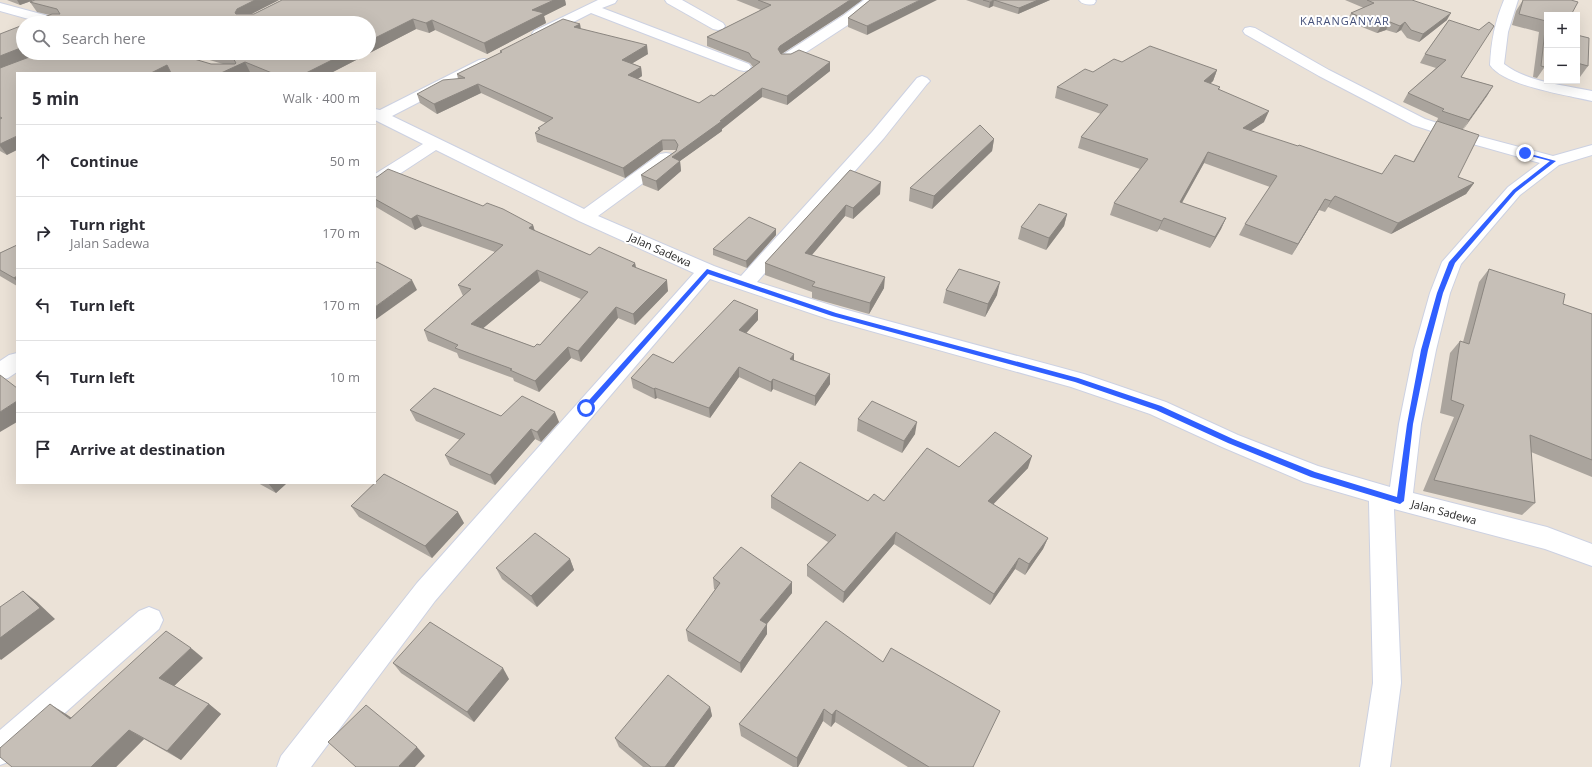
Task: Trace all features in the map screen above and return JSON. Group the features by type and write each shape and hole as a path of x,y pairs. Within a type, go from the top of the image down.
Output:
{"street":[{"path":"527,40 590,8 610,0"},
{"path":"672,0 718,26"},
{"path":"786,59 849,18 872,0"},
{"path":"1512,0 1507,9 1501,32 1497,59 1497,65 1501,70 1524,79 1592,96"},
{"path":"18,12 37,5"},
{"path":"0,7 30,16"},
{"path":"590,8 744,67"},
{"path":"1250,31 1331,77 1419,122 1468,138 1553,161"},
{"path":"378,115 500,55"},
{"path":"744,285 878,135 922,81"},
{"name":"Jalan Sadewa","path":"378,115 585,217 698,282 744,285 834,314 1076,380 1158,408 1230,441 1313,474 1387,510 1547,538 1592,555"},
{"path":"376,181 436,143"},
{"path":"1375,767 1387,683 1387,510 1410,424 1424,350 1440,293 1452,262 1514,191 1553,161 1586,152"},
{"path":"585,217 670,155"},
{"path":"292,767 426,592 555,442 698,282"},
{"path":"0,372 16,362"},
{"path":"0,750 149,620"}],"building":[{"path":"35,0 255,0 237,9 235,13 254,14 282,0 554,0 532,10 544,13 484,43 432,20 426,23 413,19 376,38 376,16 47,16 52,14 60,14 57,9 30,2"},
{"path":"758,0 850,0 780,46 778,49 781,54 791,54 799,50 830,62 787,96 762,88 720,121 722,121 672,157 680,161 656,181 641,175 676,151 678,145 675,140 662,140 623,168 535,133 540,129 538,128 553,118 478,84 434,104 417,94 443,80 465,78 457,74 563,19 580,24 574,27 647,45 622,60 641,67 628,75 699,103 711,95 714,96 760,62 752,58 749,53 707,37 771,5"},
{"path":"870,0 920,0 867,26 848,18"},
{"path":"983,0 994,0 990,2"},
{"path":"994,0 1038,0 1019,8"},
{"path":"1367,0 1412,0 1451,13 1423,34 1411,30 1405,22 1400,26 1390,22 1381,26 1351,13 1374,3"},
{"path":"1523,0 1571,0 1578,2 1573,12 1544,12 1544,20 1519,14"},
{"path":"1449,20 1479,30 1489,22 1494,26 1461,77 1493,86 1469,120 1442,111 1444,109 1408,93 1446,60 1425,54"},
{"path":"16,28 16,50 0,56 0,34"},
{"path":"1580,36 1589,38 1588,66 1580,64"},
{"path":"1544,39 1544,67 1541,66"},
{"path":"1150,46 1217,70 1204,81 1220,87 1218,89 1269,111 1243,128 1298,146 1299,145 1382,174 1395,155 1414,162 1437,121 1479,135 1458,177 1474,183 1398,223 1335,196 1331,201 1325,199 1298,244 1245,224 1277,176 1208,152 1180,202 1226,218 1215,237 1164,218 1162,221 1114,203 1148,159 1081,137 1108,105 1057,87 1085,69 1093,72 1114,59 1122,62"},
{"path":"21,60 198,60 211,64 235,64 234,60 332,60 308,72 270,72 245,62 223,72 170,72 167,65 153,72 16,72 16,136 0,144 0,119 2,118 0,117 0,68"},
{"path":"980,125 994,139 934,196 910,188"},
{"path":"388,169 483,206 487,203 503,209 533,225 529,228 590,255 599,247 635,263 632,266 667,280 633,314 616,307 578,351 568,347 535,381 510,370 512,369 455,348 458,345 424,330 471,289 458,285 503,245 417,215 411,219 376,200 376,177","holes":["537,270 588,292 540,345 537,344 534,347 471,324"]},
{"path":"850,170 881,182 853,208 846,205 805,253 885,277 870,303 812,286 815,282 765,263"},
{"path":"1039,204 1067,214 1049,238 1021,227"},
{"path":"749,217 776,229 746,261 713,249"},
{"path":"16,245 16,277 14,278 0,270 0,253"},
{"path":"376,262 412,280 376,306"},
{"path":"959,269 1000,282 988,304 946,290"},
{"path":"1489,269 1565,294 1563,304 1592,314 1592,460 1530,435 1535,503 1434,480 1464,405 1451,400 1460,341 1469,344"},
{"path":"734,300 758,310 739,330 794,354 790,359 830,374 815,396 773,379 771,382 739,367 709,408 655,388 654,389 631,378 653,354 673,363"},
{"path":"0,375 16,387 16,402 0,412"},
{"path":"434,388 501,416 522,396 555,412 537,432 531,429 490,475 445,455 465,434 410,410"},
{"path":"872,401 917,422 904,441 858,419"},
{"path":"995,432 1032,456 988,501 1048,538 1029,564 1019,558 994,594 896,532 844,592 807,565 836,535 771,496 800,462 868,501 874,494 884,501 927,448 959,467"},
{"path":"384,474 458,512 425,546 351,506 374,484 376,484 376,482"},
{"path":"535,533 570,559 531,596 496,568"},
{"path":"741,547 792,582 760,620 767,624 740,663 686,630 720,583 713,578"},
{"path":"23,591 40,608 0,638 0,607"},
{"path":"826,621 883,662 891,648 1000,711 973,767 929,767 836,710 832,715 824,709 797,758 739,724"},
{"path":"430,622 503,668 467,712 393,663"},
{"path":"166,631 191,648 159,678 209,704 167,751 129,730 91,767 12,767 0,757 0,748 50,704 70,719"},
{"path":"668,675 710,707 665,767 651,767 615,738"},
{"path":"366,705 417,747 399,766 400,767 356,767 328,742"}],"district":[{"name":"KARANGANYAR","path":"1345,21"}],"route":[{"path":"586,408 707,271 744,285 834,314 1076,380 1158,408 1230,441 1313,474 1400,501 1410,424 1424,350 1440,293 1452,262 1514,191 1553,161 1525,153"}]}
